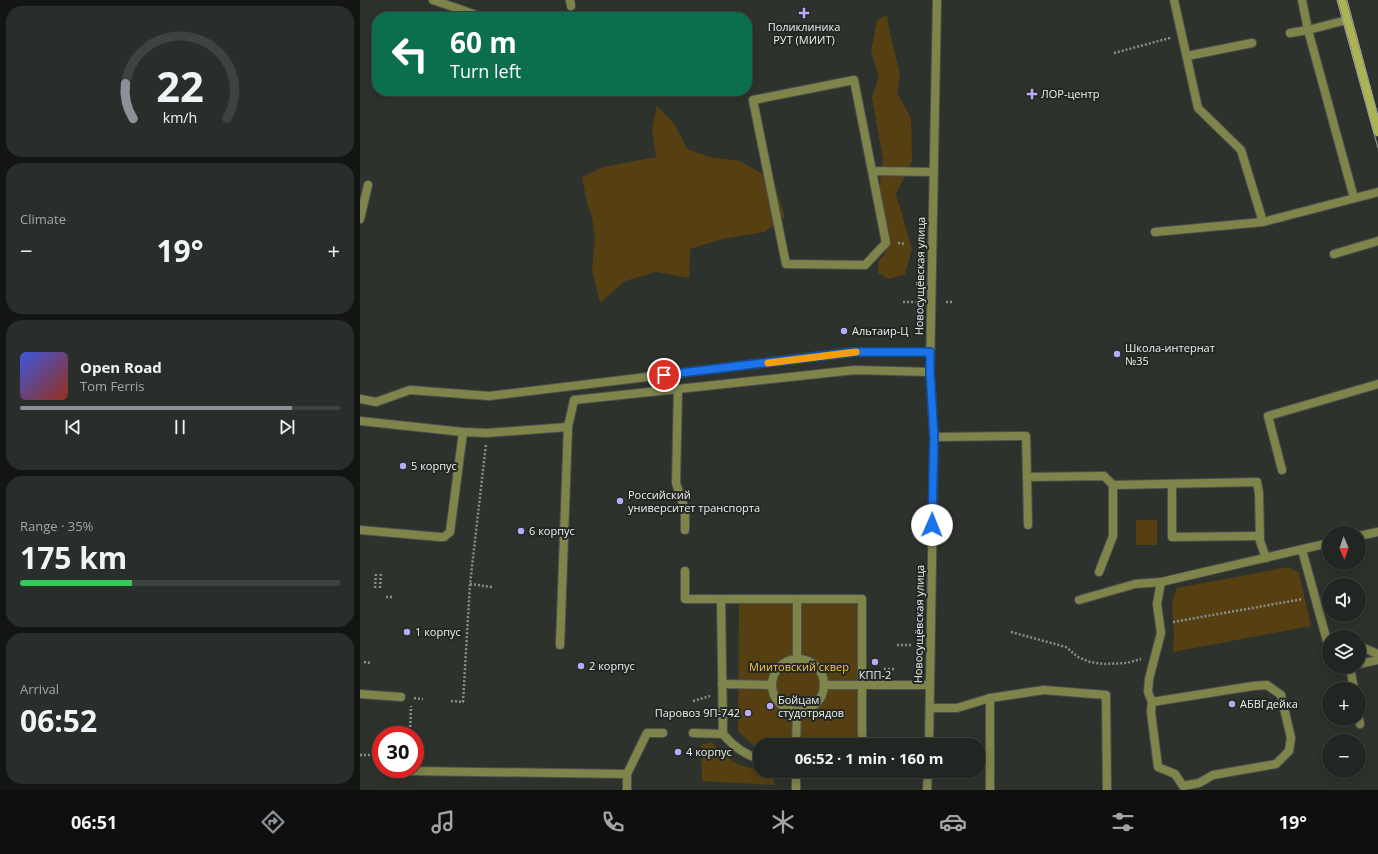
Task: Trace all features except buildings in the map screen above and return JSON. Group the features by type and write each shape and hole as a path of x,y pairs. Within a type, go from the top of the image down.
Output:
{"street":[{"path":"433,0 468,12"},
{"name":"Новосущёвская улица","path":"928,738 934,437 930,352 937,0"},
{"path":"1174,0 1198,108 1241,150 1263,222"},
{"path":"1302,0 1308,30 1354,198"},
{"path":"1342,0 1378,132"},
{"path":"1290,32 1308,30 1347,20"},
{"path":"1187,56 1252,44"},
{"path":"854,80 872,171 886,243 865,264 786,264 753,100 854,80"},
{"path":"872,171 933,172"},
{"path":"360,219 368,185"},
{"path":"1155,232 1263,222 1378,192"},
{"path":"1334,254 1378,241"},
{"path":"360,400 376,402 410,390 489,396 854,352 930,352"},
{"path":"560,646 568,427 574,400 855,370 930,372"},
{"path":"1282,470 1268,416 1378,384"},
{"path":"678,389 676,483 685,510 685,530"},
{"path":"360,421 463,432 487,433 568,427"},
{"path":"360,530 440,537 448,535 450,532 463,432"},
{"path":"934,437 1026,436 1028,525"},
{"path":"1028,477 1104,476 1113,485 1114,536 1099,572"},
{"path":"1113,485 1257,482 1259,493 1260,541 1266,558"},
{"path":"1172,484 1172,537 1260,536"},
{"path":"1366,535 1378,532"},
{"path":"1079,600 1136,584 1161,582 1322,545"},
{"path":"1302,550 1324,630"},
{"path":"685,571 685,599 862,599 862,738"},
{"path":"1152,702 1267,685 1281,695 1291,738 1288,751 1276,764 1213,775 1199,783 1183,786 1175,774 1158,767 1151,712 1152,702 1148,692 1149,679 1161,633 1157,604 1161,582"},
{"path":"721,599 723,734 731,744 753,757"},
{"path":"796,599 797,658"},
{"path":"1366,649 1378,654"},
{"path":"797,658 807,660 816,666 823,675 825,686 822,696 816,704 807,710 796,711 779,703 774,694 772,685 774,675 779,667 787,661 797,658"},
{"path":"1366,663 1378,660"},
{"path":"722,688 772,685"},
{"path":"825,686 929,685"},
{"path":"930,708 957,708 990,698 1044,690 1106,696 1107,790"},
{"path":"360,694 401,697"},
{"path":"990,698 990,790"},
{"path":"796,711 796,738"},
{"path":"627,790 627,774 647,733 664,733"},
{"path":"693,733 723,734"},
{"path":"424,771 627,774"},
{"path":"796,778 796,789"},
{"path":"927,790 928,778"}],"path":[{"path":"1114,53 1182,35"},
{"path":"903,302 919,302"},
{"path":"946,302 954,302"},
{"path":"451,701 463,702 470,584 487,433"},
{"path":"380,588 381,573"},
{"path":"470,584 492,587"},
{"path":"386,597 392,597"},
{"path":"1173,622 1305,598"},
{"path":"1011,632 1066,647 1078,657 1090,662 1104,664 1127,663 1135,660 1155,658"},
{"path":"897,645 912,646"},
{"path":"364,662 371,663"},
{"path":"884,669 896,670"},
{"path":"693,702 722,688"},
{"path":"410,726 411,706"},
{"path":"360,755 372,755"}],"green space":[{"path":"887,15 900,75 897,93 911,118 912,161 896,194 912,249 905,274 889,279 878,273 878,262 885,254 888,239 879,191 883,160 872,97 879,77 871,52 877,20"},
{"path":"657,106 675,125 687,149 709,157 740,161 773,180 785,217 764,232 722,239 690,249 689,278 656,272 625,281 600,303 592,270 595,239 592,216 587,203 582,177 603,167 656,157 652,129"},
{"path":"1136,520 1157,520 1157,545 1136,545"},
{"path":"1289,567 1299,573 1311,626 1173,652 1174,635 1172,604 1177,588"},
{"name":"Миитовский сквер","path":"739,603 860,603 859,738 753,738 753,745 738,731"},
{"path":"711,742 733,761 753,768 753,778 774,778 774,785 702,781 701,745"}],"tram line":[{"path":"1337,0 1378,148"},
{"path":"1347,0 1378,116"}],"slow traffic":[{"path":"768,363 856,352"}],"place":[{"name":"Поликлиника РУТ (МИИТ)","path":"804,13"},
{"name":"ЛОР-центр","path":"1032,94"},
{"name":"Альтаир-Ц","path":"844,331"},
{"name":"Школа-интернат №35","path":"1117,354"},
{"name":"5 корпус","path":"403,466"},
{"name":"Российский университет транспорта","path":"620,501"},
{"name":"6 корпус","path":"521,531"},
{"name":"1 корпус","path":"407,632"},
{"name":"КПП-2","path":"875,662"},
{"name":"2 корпус","path":"581,666"},
{"name":"АБВГдейка","path":"1232,704"},
{"name":"Бойцам студотрядов","path":"770,706"},
{"name":"Паровоз 9П-742","path":"748,713"},
{"name":"4 корпус","path":"678,752"}],"route":[{"path":"664,375 854,352 930,352 934,437 932,525"}]}
